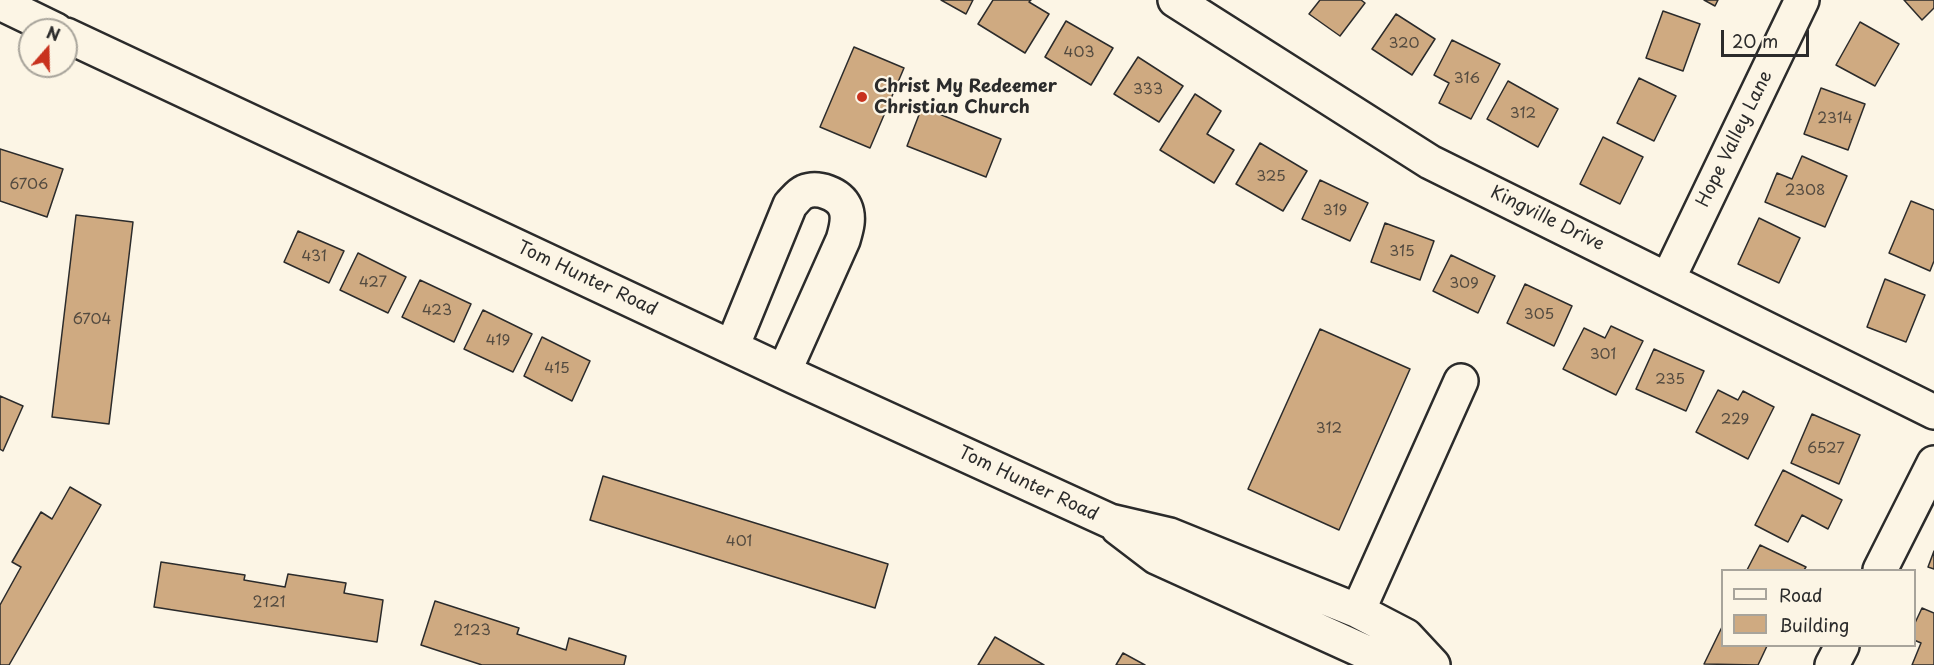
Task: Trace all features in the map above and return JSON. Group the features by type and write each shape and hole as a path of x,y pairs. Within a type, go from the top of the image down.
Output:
{"street":[{"name":"Kingville Drive","path":"1175,0 1430,162 1934,412"},
{"name":"Hope Valley Lane","path":"1668,279 1802,0"},
{"path":"0,3 31,18"},
{"name":"Tom Hunter Road","path":"78,41 784,372 1110,521 1170,535 1358,611 1406,636 1433,665"},
{"path":"732,347 790,205 804,192 820,190 835,196 845,208 847,223 843,240 784,372"},
{"path":"1358,611 1461,381"},
{"path":"1881,569 1934,463"},
{"name":"Tom Hunter Road","path":"1110,521 1156,557 1394,665"},
{"path":"1832,665 1841,647"}],"building":[{"path":"941,0 973,0 966,14"},
{"path":"993,0 1031,0 1029,2 1049,14 1025,53 978,24"},
{"path":"1320,0 1361,0 1365,3 1340,36 1309,14"},
{"path":"1704,0 1718,0 1715,6"},
{"path":"1904,0 1934,0 1934,8 1922,20"},
{"path":"1663,11 1700,24 1683,71 1646,58"},
{"path":"1396,14 1435,39 1412,75 1372,49"},
{"path":"1066,21 1113,48 1091,85 1045,57"},
{"path":"1860,22 1899,44 1875,86 1836,65"},
{"path":"1452,40 1500,64 1471,119 1439,103 1449,83 1434,75"},
{"name":"Christ My Redeemer Christian Church","path":"854,47 904,68 870,148 820,127"},
{"path":"1138,57 1183,86 1159,122 1114,94"},
{"path":"1639,78 1676,96 1654,141 1617,123"},
{"path":"1508,81 1558,109 1538,147 1487,119"},
{"path":"1821,88 1865,104 1848,150 1804,134"},
{"path":"1195,94 1221,111 1207,134 1234,150 1214,183 1160,150"},
{"path":"922,107 1001,139 986,177 907,146"},
{"path":"1603,137 1643,157 1620,204 1580,184"},
{"path":"1260,143 1307,171 1283,211 1236,184"},
{"path":"0,149 63,169 47,217 0,201"},
{"path":"1802,156 1847,176 1825,227 1765,202 1777,173 1792,179"},
{"path":"1320,180 1368,203 1350,241 1302,219"},
{"path":"1911,201 1934,210 1934,261 1930,271 1889,253"},
{"path":"76,215 133,222 109,424 52,417"},
{"path":"1759,218 1800,238 1779,283 1738,264"},
{"path":"1385,223 1434,241 1420,280 1371,262"},
{"path":"298,231 344,251 329,283 284,262"},
{"path":"358,253 406,277 388,313 340,290"},
{"path":"1451,255 1495,276 1478,313 1433,291"},
{"path":"1885,279 1925,295 1906,342 1867,327"},
{"path":"420,280 471,304 454,342 402,317"},
{"path":"1525,284 1572,306 1554,346 1507,323"},
{"path":"483,310 532,334 513,372 464,349"},
{"path":"1611,326 1643,341 1616,395 1563,369 1584,328 1605,338"},
{"path":"1320,329 1410,369 1339,530 1248,489"},
{"path":"542,337 590,361 572,401 524,376"},
{"path":"1654,349 1704,371 1686,411 1636,389"},
{"path":"1718,390 1738,400 1743,391 1774,407 1748,459 1696,432"},
{"path":"0,396 23,406 3,451 0,449"},
{"path":"1812,414 1860,435 1839,484 1791,463"},
{"path":"1783,470 1842,500 1828,529 1802,515 1788,542 1755,525"},
{"path":"603,476 888,564 875,608 590,520"},
{"path":"70,487 101,505 9,665 0,665 0,605 21,567 12,562 41,512 52,519"},
{"path":"1760,545 1806,567 1805,569 1748,569"},
{"path":"1934,551 1934,569 1928,567"},
{"path":"161,562 245,575 244,580 285,587 288,574 346,583 344,593 383,600 377,642 154,607"},
{"path":"435,601 519,628 517,634 566,650 569,638 626,656 624,665 482,665 421,645"},
{"path":"1922,608 1934,613 1934,665 1912,665 1921,643 1916,641 1916,621"},
{"path":"1721,629 1721,647 1767,647 1758,665 1704,664"},
{"path":"995,637 1044,665 978,665"},
{"path":"1123,653 1145,665 1116,665"}],"place":[{"name":"Christ My Redeemer Christian Church","path":"862,97"}]}
